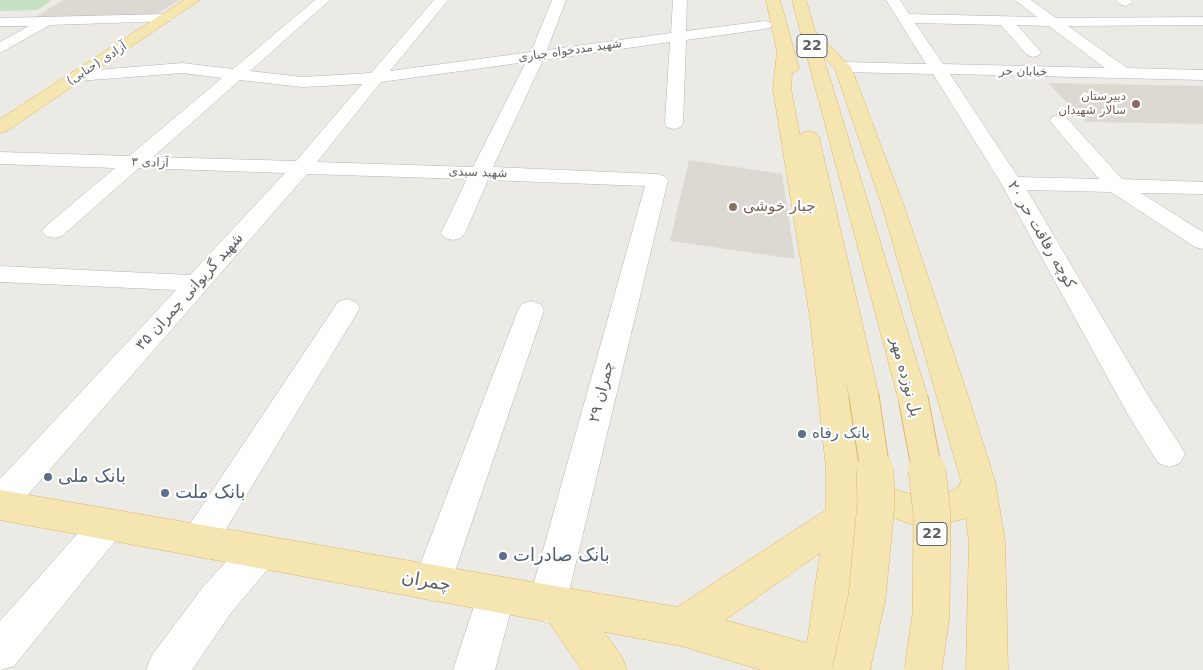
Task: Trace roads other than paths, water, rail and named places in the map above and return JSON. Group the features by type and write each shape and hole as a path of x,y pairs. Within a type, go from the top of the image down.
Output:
{"main road":[{"name":"آزادی (حنایی)","path":"2,124 193,0"},
{"path":"773,0 785,51 807,88 875,465 876,504 867,597 837,669"},
{"name":"22","path":"799,0 809,34 807,88"},
{"path":"809,34 842,67 894,209 978,481 987,542 987,670"},
{"path":"785,51 782,89 824,318 843,468 837,669"},
{"name":"پل نوزده مهر","path":"807,88 912,398 928,477 932,515 931,615 922,670"},
{"path":"843,468 869,491 890,503 914,510 937,512 957,506 970,496 978,481"},
{"name":"چمران","path":"0,504 681,628 837,669"},
{"path":"681,628 843,518"},
{"path":"554,605 606,670"}],"street":[{"path":"54,231 323,0"},
{"name":"شهید گریوانی چمران ۳۵","path":"0,504 300,168 441,0"},
{"path":"454,233 480,173 537,56 559,0"},
{"path":"674,123 680,0"},
{"name":"کوچه رفاقت حر ۲۰","path":"893,0 1012,183 1138,405 1169,454"},
{"path":"1022,0 1124,74"},
{"path":"954,7 963,20"},
{"path":"0,22 166,18"},
{"path":"904,18 1052,22 1203,21"},
{"path":"0,48 48,20"},
{"path":"1005,21 1033,52"},
{"name":"شهید مددخواه جباری","path":"78,76 182,68 302,82 376,78 765,25"},
{"name":"خیابان حر","path":"842,67 1203,75"},
{"path":"1059,121 1116,186 1203,242"},
{"name":"آزادی ۳","path":"0,158 300,168"},
{"name":"شهید سیدی","path":"300,168 657,180"},
{"name":"چمران ۲۹","path":"554,605 657,180"},
{"path":"1012,183 1203,188"},
{"path":"0,274 197,284"},
{"path":"199,541 346,308"},
{"path":"432,583 531,310"},
{"path":"0,652 108,524"},
{"path":"167,670 217,600 259,552"},
{"path":"474,670 496,595"}],"place":[{"name":"دبیرستان سالار شهیدان","path":"1136,104"},
{"name":"جبار خوشی","path":"733,207"},
{"name":"بانک رفاه","path":"802,434"},
{"name":"بانک ملی","path":"48,477"},
{"name":"بانک ملت","path":"165,493"},
{"name":"بانک صادرات","path":"503,556"}]}
